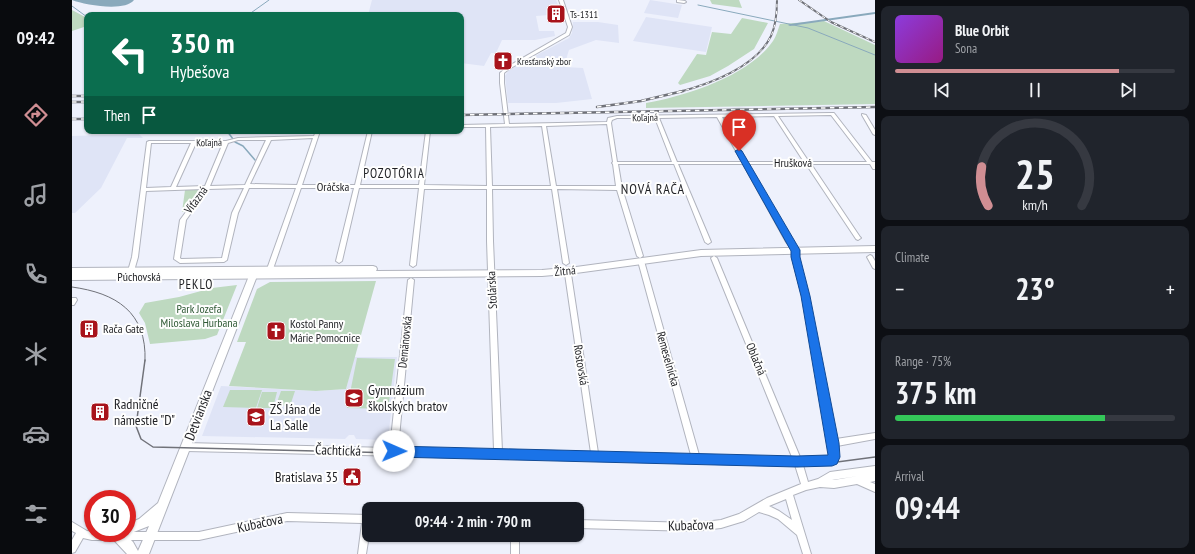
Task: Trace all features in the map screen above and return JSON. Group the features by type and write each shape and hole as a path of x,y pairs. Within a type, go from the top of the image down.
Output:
{"main road":[{"name":"Žitná","path":"253,276 491,272 562,267 701,253 875,245"},
{"name":"Žitná","path":"794,248 873,253"},
{"name":"Žitná","path":"270,269 491,272"},
{"name":"Púchovská","path":"72,277 270,269"},
{"name":"Púchovská","path":"72,271 132,274 253,276 270,269"},
{"path":"244,270 253,276"}],"street":[{"path":"507,124 501,76 504,71 568,34 570,27 561,0"},
{"name":"Koľajná","path":"464,126 609,123 610,119 615,117 775,116 832,114 874,165"},
{"path":"864,115 875,134"},
{"path":"656,116 708,242"},
{"path":"719,116 794,248 805,296 833,443 875,436"},
{"path":"775,116 858,238"},
{"name":"Remeselnícka","path":"609,123 619,188 696,458"},
{"path":"544,124 566,263"},
{"name":"Stolárska","path":"488,125 488,188 498,454"},
{"path":"270,269 317,134"},
{"path":"338,261 369,134"},
{"path":"413,265 428,134"},
{"name":"Koľajná","path":"143,190 149,142 226,142 238,139 316,137"},
{"path":"247,186 269,138"},
{"path":"173,188 194,142"},
{"name":"Víťazná","path":"226,142 207,187 183,220 177,259 180,261 224,260 235,213 247,186"},
{"name":"Hrušková","path":"614,163 807,163 874,165"},
{"name":"Oráčska","path":"143,190 247,186 619,188"},
{"path":"132,274 143,190"},
{"path":"873,253 875,266"},
{"name":"Oblačná","path":"714,258 806,486"},
{"name":"Rostovská","path":"568,274 595,456"},
{"name":"Detvianska","path":"143,554 253,276"},
{"name":"Demänovská","path":"394,451 411,280"},
{"name":"Čachtická","path":"186,447 797,461 832,460 834,457 833,443"},
{"name":"Kubačova","path":"820,483 830,476 875,470"},
{"name":"Kubačova","path":"584,524 705,527 741,518 770,501 806,486 820,483 834,484 858,481 875,477"},
{"name":"Kubačova","path":"858,481 875,488"},
{"path":"788,493 807,554"},
{"path":"136,526 143,523 163,505"},
{"path":"760,508 774,511 786,519 800,532"},
{"name":"Kubačova","path":"136,534 151,536 206,535 287,517 362,519"},
{"path":"72,526 81,532 72,549"},
{"path":"127,542 134,554"},
{"path":"362,554 364,542"},
{"path":"515,542 515,554"}],"shaded area":[{"path":"72,0 134,0 129,4 114,7 86,4"},
{"path":"372,0 556,0 562,14 536,16 539,31 554,31 555,36 535,40 502,40 496,53 491,53 484,66 464,63 464,12 369,12"},
{"path":"650,0 682,5 678,18 644,13"},
{"path":"646,17 712,27 706,52 633,41"},
{"path":"573,22 598,22 618,25 619,43 596,40 569,50 564,67 583,68 592,99 556,103 508,103 505,76 509,70 569,38 572,33"},
{"path":"139,134 143,138 127,138 101,188 75,213 72,213 72,136"},
{"path":"354,357 397,357 388,440 356,439 354,435 349,435 345,439 202,436 221,386 316,391 346,389"}],"green space":[{"path":"710,0 739,0 742,8 712,4"},
{"path":"72,10 84,16 84,27 72,31"},
{"path":"742,18 768,23 754,49 710,76 680,85 678,83 697,54 706,55 712,32 731,34"},
{"path":"824,21 875,45 875,104 646,108 646,103 697,90 733,74 749,64 773,41 780,24"},
{"path":"201,189 184,212 182,212 185,190"},
{"path":"376,281 346,389 316,391 229,386 246,342 237,342 257,289 270,282"},
{"name":"Park Jozefa Miloslava Hurbana","path":"237,285 217,335 205,339 150,344 145,323 139,313 145,303 179,297 212,288"},
{"path":"357,358 395,359 388,409 347,408"},
{"path":"230,390 262,390 256,408 223,407"},
{"path":"281,391 295,391 290,406 276,405"},
{"path":"262,392 277,392 273,408 257,408"}],"waterway":[{"path":"252,12 269,0"},
{"path":"698,5 808,28 875,55"},
{"path":"72,6 84,15"},
{"path":"790,25 875,13"},
{"path":"229,134 233,139"},
{"path":"235,142 243,146 255,160"}],"tram line":[{"path":"72,287 102,294 115,300 126,308 141,330 145,360"},
{"path":"145,360 136,426 141,439 153,447 804,463 837,462 875,457"}],"railway":[{"path":"683,91 731,73 755,57 764,47 773,32 776,18 777,0"},
{"path":"799,0 831,22 875,42"},
{"path":"597,107 641,101 683,91"},
{"path":"679,92 683,91"},
{"path":"72,96 84,96"},
{"path":"72,102 84,102"},
{"path":"464,115 875,107"},
{"path":"72,119 84,119"}],"place":[{"name":"Ts-1311","path":"556,14"},
{"name":"Kresťanský zbor","path":"503,61"},
{"name":"Rača Gate","path":"89,329"},
{"name":"Kostol Panny Márie Pomocnice","path":"276,331"},
{"name":"Gymnázium školských bratov","path":"354,398"},
{"name":"Radničné námestie \"D\"","path":"100,412"},
{"name":"ZŠ Jána de La Salle","path":"256,417"},
{"name":"Bratislava 35","path":"352,477"}],"district":[{"name":"POZOTÓRIA","path":"394,173"},
{"name":"NOVÁ RAČA","path":"653,189"},
{"name":"PEKLO","path":"196,284"}],"route":[{"path":"394,451 797,461 831,461 834,459 833,443 816,351 805,296 795,257 796,250 789,242 739,151"}]}
